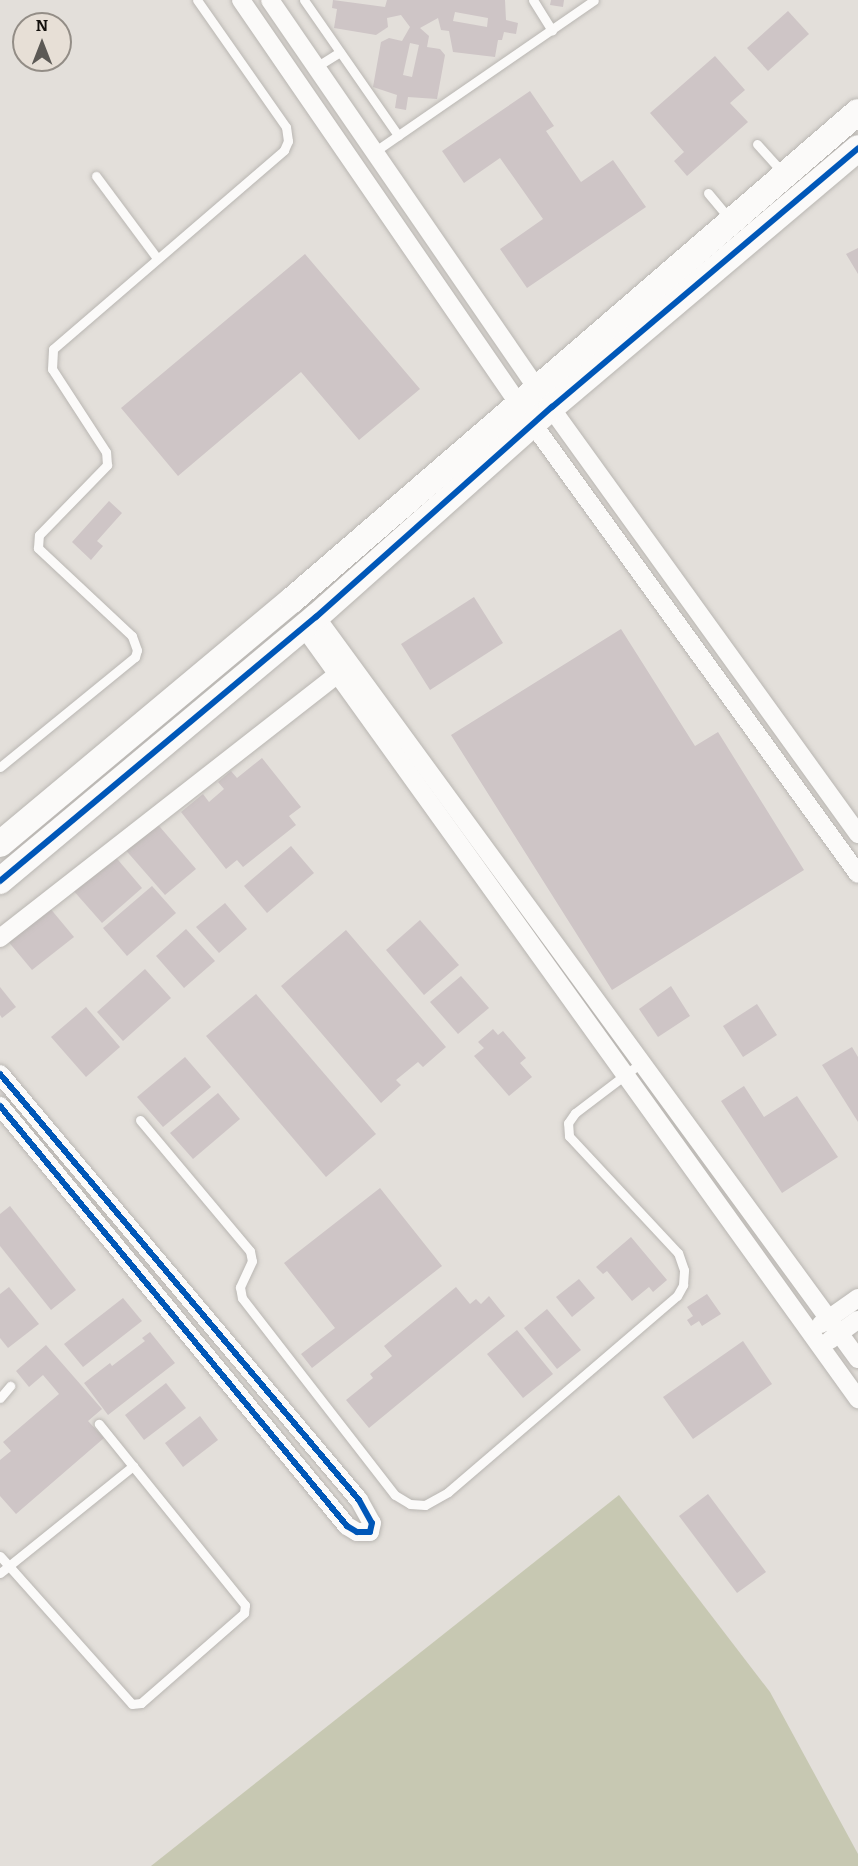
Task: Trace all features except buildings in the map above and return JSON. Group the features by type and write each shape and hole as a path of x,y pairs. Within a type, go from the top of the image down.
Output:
{"street":[{"path":"240,0 356,167 858,834"},
{"path":"274,1 374,152 534,405 858,874"},
{"path":"0,844 292,600 534,405 740,230 793,184 858,112"},
{"path":"793,184 858,148"},
{"path":"356,167 374,152"},
{"path":"0,881 310,621 534,405"},
{"path":"310,621 339,673 858,1400"},
{"path":"310,621 642,1062 858,1359"},
{"path":"0,938 339,673"},
{"path":"0,1074 359,1500 372,1523 370,1532 357,1532 347,1526 0,1106"},
{"path":"815,1339 835,1326 858,1298"},
{"path":"835,1326 858,1320"}],"lane":[{"path":"0,767 135,657 137,650 132,636 42,553 37,541 44,528 107,465 106,452 52,369 53,349 284,150 288,141 286,127 197,0"},
{"path":"304,0 398,135"},
{"path":"533,0 552,30"},
{"path":"374,152 594,0"},
{"path":"316,67 340,52"},
{"path":"758,144 793,184"},
{"path":"96,176 157,258"},
{"path":"708,193 740,230"},
{"path":"140,1120 250,1251 252,1261 240,1287 242,1298 395,1495 410,1504 425,1505 457,1485 677,1296 683,1285 684,1270 678,1253 569,1136 568,1123 574,1113 642,1062"},
{"path":"0,1398 10,1386"},
{"path":"0,1556 129,1702 141,1703 246,1610 99,1424"},
{"path":"0,1573 133,1466"}],"green space":[{"path":"619,1495 770,1692 858,1854 858,1866 151,1866"}],"cycle path":[{"path":"0,881 316,617 552,407 858,148"},
{"path":"0,1074 359,1500 372,1523 370,1532 357,1532 347,1526 0,1106"}]}
